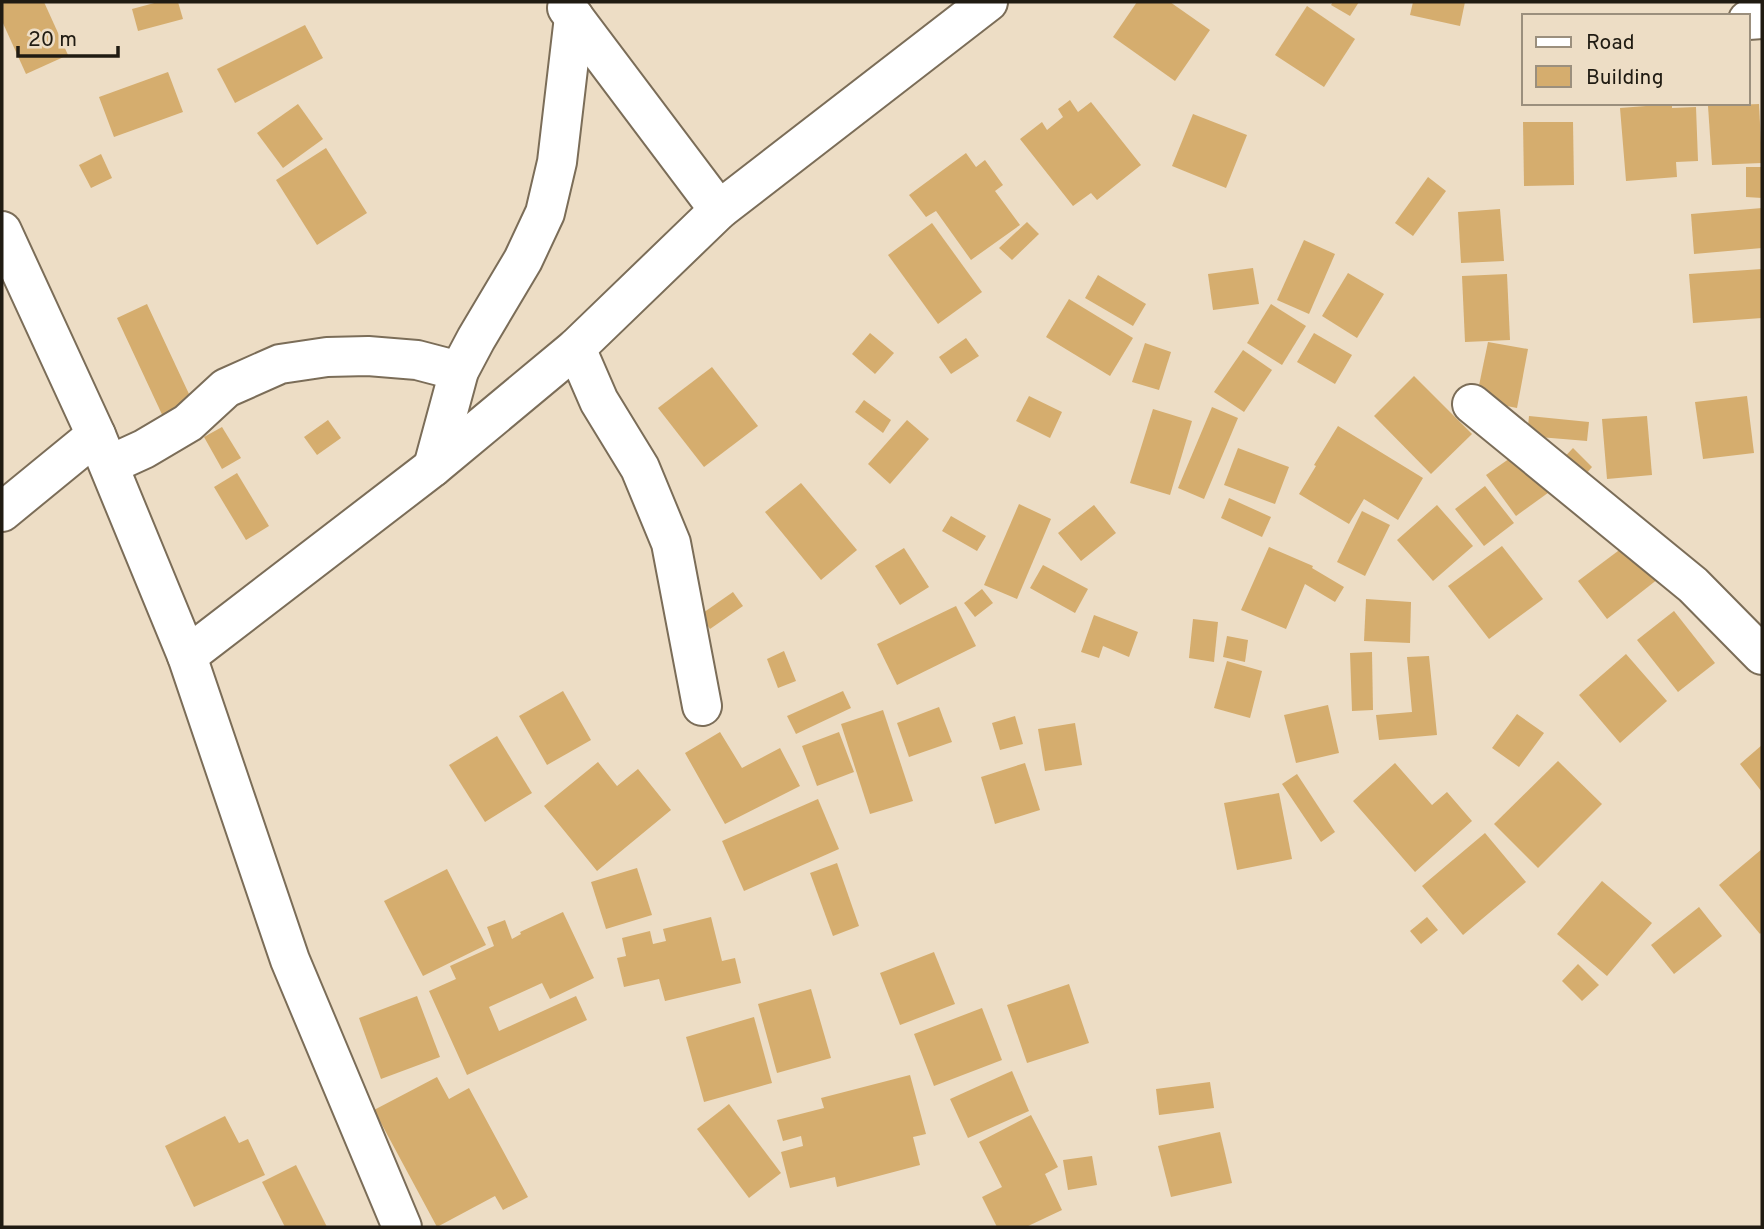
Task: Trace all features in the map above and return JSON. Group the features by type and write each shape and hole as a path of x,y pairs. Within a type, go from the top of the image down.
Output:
{"street":[{"path":"187,656 433,467 576,348 719,210 988,2"},
{"path":"568,10 719,210"},
{"path":"433,467 460,371 523,260 545,213 557,162 568,10"},
{"path":"2,232 103,450 187,656 290,960 402,1227"},
{"path":"576,348 599,401 640,468 671,543 702,706"},
{"path":"2,512 103,450 144,449 188,423 226,388 280,364 327,357 368,356 417,360 460,371"},
{"path":"1472,404 1693,585 1762,655"}],"building":[{"path":"2,2 44,2 68,55 26,74 2,21"},
{"path":"158,2 178,2 183,19 138,31 132,9"},
{"path":"1137,2 1170,2 1210,30 1175,81 1113,37"},
{"path":"1333,2 1359,2 1350,16 1331,5"},
{"path":"1413,2 1465,2 1460,26 1410,15"},
{"path":"1307,6 1355,39 1324,87 1275,55"},
{"path":"305,25 323,58 235,103 217,69"},
{"path":"168,72 183,112 114,137 99,97"},
{"path":"1070,100 1078,112 1091,102 1141,165 1097,200 1091,193 1073,206 1020,139 1042,122 1047,130 1063,117 1058,109"},
{"path":"298,104 323,139 283,168 257,133"},
{"path":"1759,104 1762,163 1712,165 1708,106"},
{"path":"1659,105 1672,105 1672,108 1696,107 1698,161 1676,162 1677,177 1626,181 1620,108"},
{"path":"1193,114 1247,135 1226,188 1172,166"},
{"path":"1523,122 1573,122 1574,185 1524,186"},
{"path":"326,148 367,213 317,245 276,180"},
{"path":"966,153 976,167 985,160 1003,185 995,191 1020,225 971,260 936,211 926,217 909,195"},
{"path":"101,154 112,178 91,188 79,165"},
{"path":"1746,167 1762,167 1762,198 1746,197"},
{"path":"1428,177 1446,191 1413,236 1395,223"},
{"path":"1762,208 1762,248 1694,254 1691,214"},
{"path":"1500,209 1504,261 1461,263 1458,212"},
{"path":"1027,222 1039,234 1012,260 999,248"},
{"path":"932,223 982,292 938,324 888,255"},
{"path":"1304,240 1335,254 1309,314 1277,300"},
{"path":"1253,268 1259,304 1213,310 1208,274"},
{"path":"1762,269 1762,318 1693,323 1689,274"},
{"path":"1348,273 1384,294 1357,338 1322,316"},
{"path":"1507,274 1510,340 1465,342 1462,276"},
{"path":"1098,275 1146,304 1133,326 1085,298"},
{"path":"1069,299 1133,338 1110,376 1046,337"},
{"path":"147,304 196,409 166,423 117,318"},
{"path":"1271,304 1306,326 1282,365 1247,343"},
{"path":"870,333 894,353 875,374 852,354"},
{"path":"1314,333 1352,355 1335,384 1297,362"},
{"path":"966,338 979,356 951,374 939,357"},
{"path":"1488,342 1528,349 1517,408 1476,400"},
{"path":"1145,343 1171,352 1159,390 1132,382"},
{"path":"1243,350 1272,370 1244,412 1214,392"},
{"path":"712,367 758,426 704,467 658,408"},
{"path":"1414,376 1472,434 1431,474 1374,416"},
{"path":"1029,396 1062,412 1050,438 1016,421"},
{"path":"1747,396 1754,453 1703,459 1695,402"},
{"path":"864,400 891,420 883,433 855,412"},
{"path":"1212,407 1238,418 1204,499 1178,488"},
{"path":"1153,409 1192,421 1170,495 1130,483"},
{"path":"1529,416 1589,422 1587,441 1527,436"},
{"path":"1647,416 1652,475 1607,479 1602,419"},
{"path":"328,420 341,438 317,455 304,437"},
{"path":"907,420 929,439 890,484 868,464"},
{"path":"1338,426 1423,478 1398,520 1364,499 1349,524 1299,494"},
{"path":"222,427 241,458 222,469 204,437"},
{"path":"1238,448 1289,467 1275,504 1224,485"},
{"path":"1573,448 1592,467 1579,482 1559,463"},
{"path":"1523,449 1552,490 1516,516 1486,475"},
{"path":"237,473 269,526 246,540 214,487"},
{"path":"801,483 857,550 821,580 765,512"},
{"path":"1485,486 1514,523 1484,546 1455,509"},
{"path":"1229,498 1271,517 1262,537 1221,518"},
{"path":"1019,504 1051,519 1017,599 984,585"},
{"path":"1094,505 1116,533 1081,561 1058,533"},
{"path":"1437,505 1473,546 1433,581 1397,540"},
{"path":"1362,511 1390,525 1365,576 1337,562"},
{"path":"951,516 986,536 977,551 942,531"},
{"path":"1630,542 1658,579 1607,619 1578,581"},
{"path":"1502,546 1543,599 1489,639 1448,586"},
{"path":"1269,547 1313,566 1312,568 1344,587 1335,602 1305,584 1286,629 1241,610"},
{"path":"904,548 929,587 900,605 875,566"},
{"path":"1043,565 1088,589 1075,613 1030,588"},
{"path":"982,589 993,603 975,617 964,603"},
{"path":"733,592 743,606 710,629 700,615"},
{"path":"1366,599 1411,602 1410,643 1364,641"},
{"path":"956,606 976,646 897,685 877,644"},
{"path":"1674,611 1715,663 1678,692 1637,640"},
{"path":"1094,615 1138,632 1129,657 1103,646 1099,658 1081,652"},
{"path":"1193,619 1218,622 1214,662 1189,658"},
{"path":"1227,636 1248,640 1245,662 1223,657"},
{"path":"784,651 796,681 778,688 767,659"},
{"path":"1372,652 1373,710 1352,711 1350,653"},
{"path":"1626,654 1667,701 1620,743 1579,695"},
{"path":"1429,656 1437,735 1379,740 1376,715 1412,712 1407,657"},
{"path":"1227,661 1262,671 1250,718 1214,708"},
{"path":"563,691 591,740 547,765 519,716"},
{"path":"843,691 851,708 796,734 787,716"},
{"path":"1328,705 1339,753 1296,763 1284,715"},
{"path":"939,707 952,742 909,757 897,723"},
{"path":"883,710 913,801 870,814 841,724"},
{"path":"1517,714 1544,733 1519,767 1492,748"},
{"path":"1015,716 1023,744 1000,750 992,723"},
{"path":"1075,723 1082,765 1045,771 1038,729"},
{"path":"720,732 742,768 780,748 800,786 725,824 685,753"},
{"path":"839,732 854,772 817,786 802,746"},
{"path":"497,736 532,793 485,822 449,765"},
{"path":"1762,745 1762,792 1740,764"},
{"path":"1558,761 1602,804 1538,868 1494,824"},
{"path":"598,762 617,786 638,769 671,810 597,871 544,806"},
{"path":"1025,763 1040,810 995,824 981,777"},
{"path":"1395,763 1432,805 1447,792 1472,821 1415,872 1353,801"},
{"path":"1297,774 1335,832 1321,842 1282,784"},
{"path":"1279,793 1292,859 1237,870 1224,803"},
{"path":"818,799 839,849 744,891 722,841"},
{"path":"1485,833 1526,882 1463,935 1422,886"},
{"path":"1762,849 1762,932 1760,934 1719,885"},
{"path":"837,863 859,926 833,936 810,873"},
{"path":"637,868 652,915 606,929 591,882"},
{"path":"447,869 486,945 423,976 384,901"},
{"path":"1602,881 1652,923 1607,976 1557,934"},
{"path":"1699,907 1722,936 1674,974 1651,945"},
{"path":"563,912 594,978 550,999 542,983 489,1007 499,1031 576,996 587,1020 467,1075 429,991 456,979 450,966 494,946 487,927 505,920 512,939 521,934 520,932"},
{"path":"711,917 722,961 735,958 741,983 665,1001 659,979 624,987 617,958 626,956 622,938 650,931 653,944 666,941 663,929"},
{"path":"1427,917 1438,930 1421,944 1410,931"},
{"path":"934,952 955,1004 900,1025 880,973"},
{"path":"1578,964 1599,985 1582,1001 1562,981"},
{"path":"1069,984 1089,1043 1027,1063 1007,1005"},
{"path":"811,989 831,1058 777,1073 758,1004"},
{"path":"417,996 440,1057 381,1079 359,1018"},
{"path":"982,1008 1002,1060 934,1086 914,1034"},
{"path":"754,1017 772,1083 704,1102 686,1037"},
{"path":"1012,1071 1029,1111 968,1138 950,1099"},
{"path":"910,1075 926,1134 913,1137 920,1165 837,1187 835,1177 790,1188 781,1152 803,1146 801,1136 783,1141 777,1120 824,1108 821,1098"},
{"path":"437,1077 449,1099 469,1088 528,1197 503,1210 495,1196 437,1227 374,1110"},
{"path":"1210,1082 1214,1108 1159,1115 1156,1089"},
{"path":"729,1104 781,1173 749,1198 697,1129"},
{"path":"1031,1115 1058,1167 1045,1174 1062,1210 1026,1227 997,1227 982,1197 1002,1187 979,1142"},
{"path":"225,1116 239,1143 248,1139 265,1175 194,1207 165,1146"},
{"path":"1220,1132 1232,1183 1171,1197 1158,1146"},
{"path":"1092,1156 1097,1185 1068,1190 1063,1160"},
{"path":"296,1165 327,1227 285,1227 262,1182"}]}
